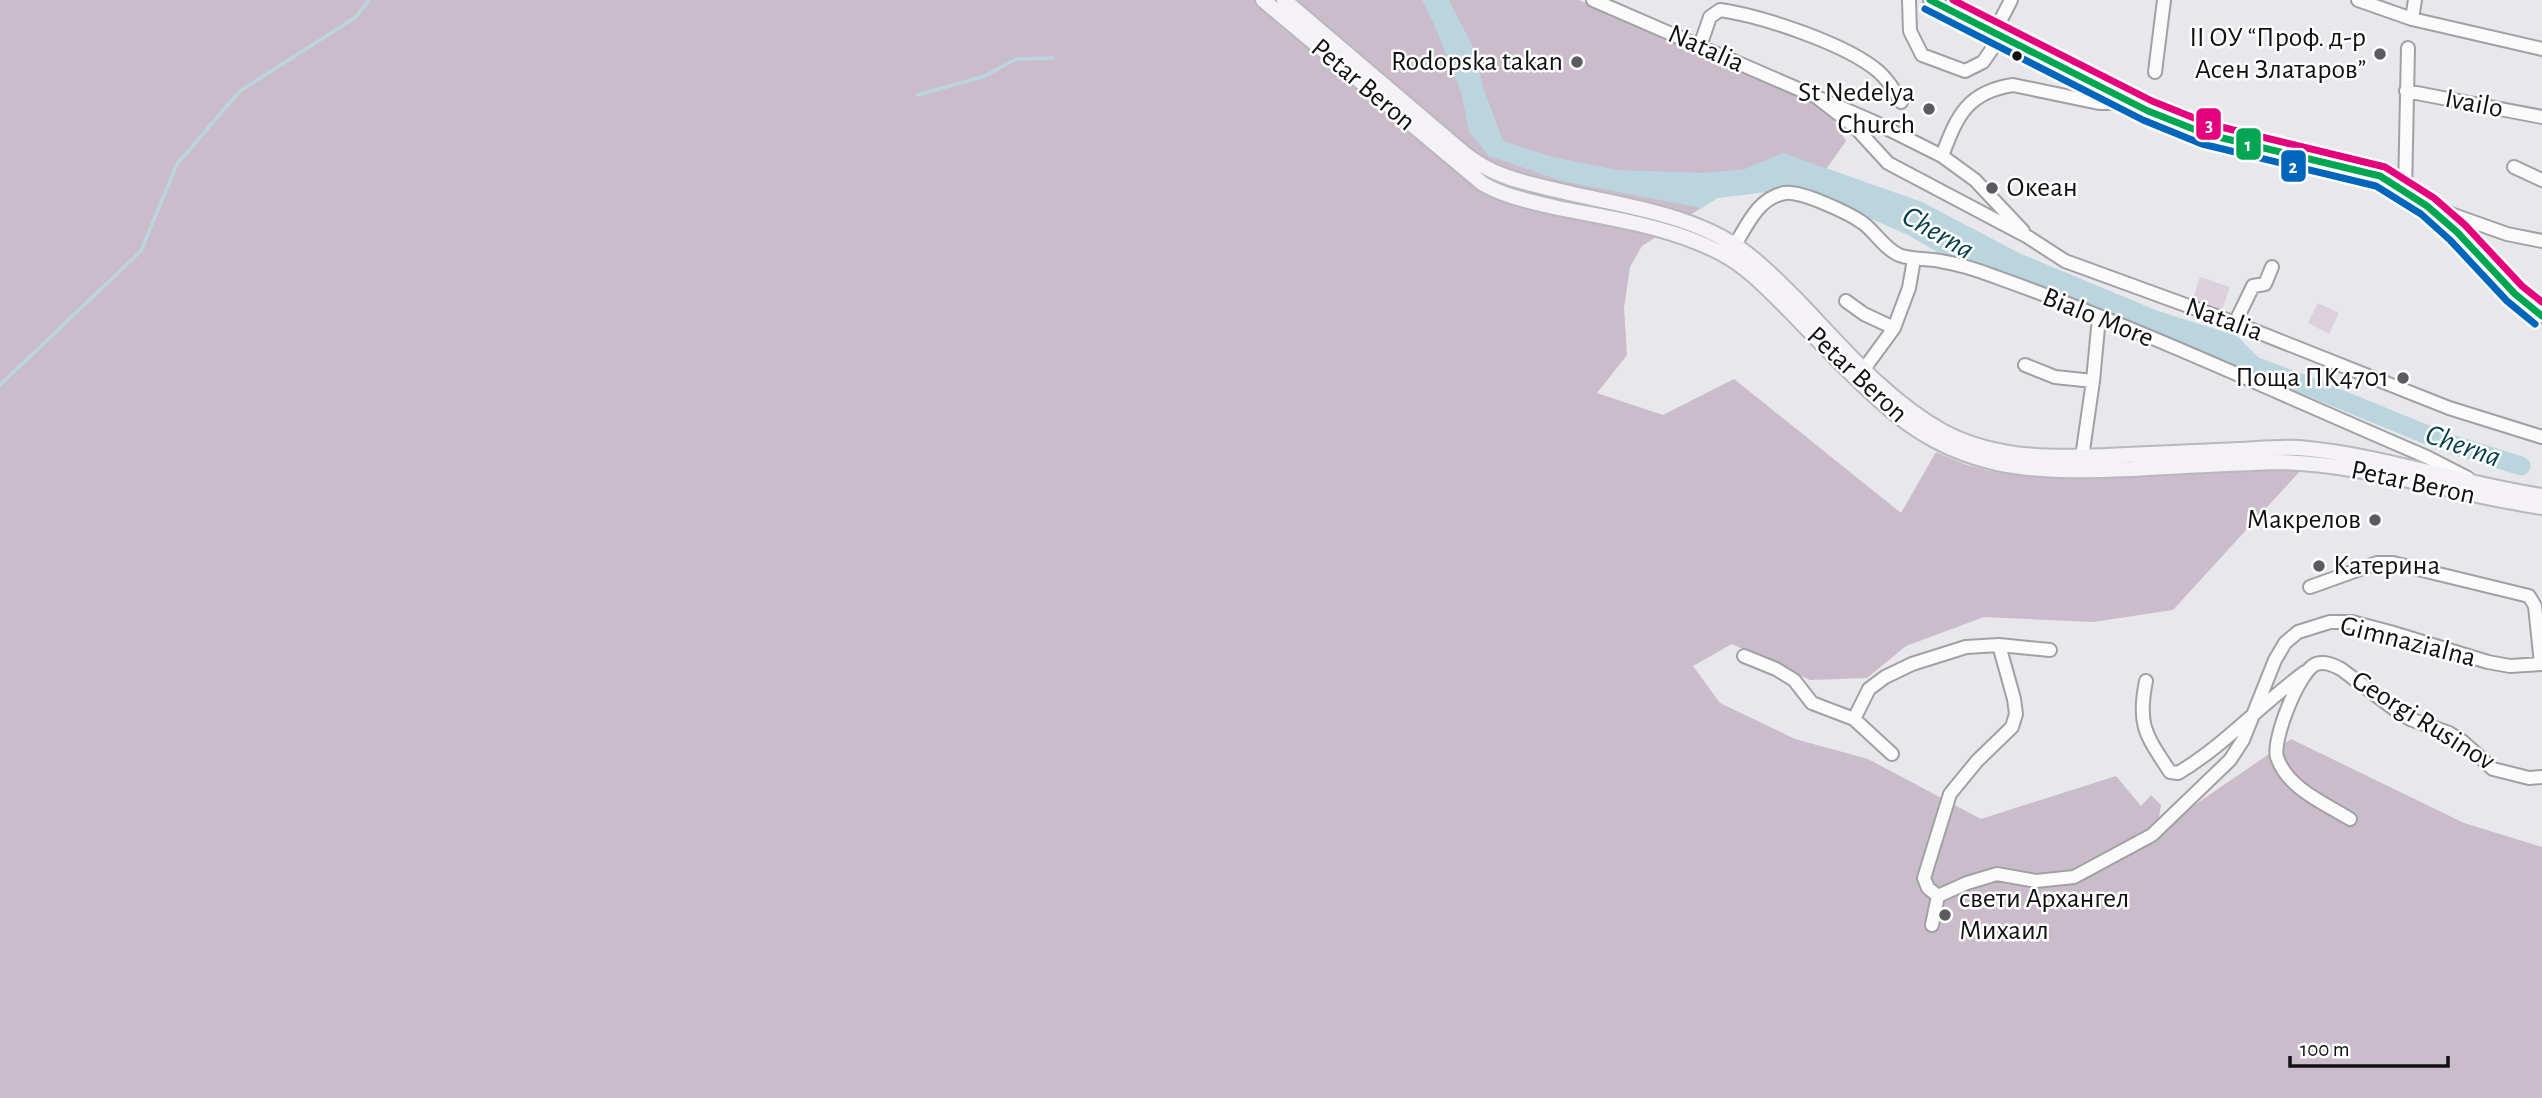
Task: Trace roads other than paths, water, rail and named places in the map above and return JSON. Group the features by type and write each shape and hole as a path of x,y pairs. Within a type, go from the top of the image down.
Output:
{"main road":[{"name":"Petar Beron","path":"1263,0 1489,188 1528,201 1667,232 1702,244 1730,258 1766,288 1890,410 1932,439 1964,454 2001,466 2044,471 2292,462 2369,465 2487,498 2542,507"},
{"name":"Petar Beron","path":"1284,0 1464,153 1489,171 1515,180 1670,217 1720,236 1735,245 1768,270 1864,369 1917,414 1958,438 2029,457 2282,447 2542,496"}],"street":[{"name":"Natalia","path":"1593,0 1872,121 1942,156 1985,190 2028,237"},
{"path":"1909,0 1910,31 1922,55 1965,71 1983,62 1998,34 2011,0"},
{"path":"1930,0 2134,103 2206,134 2380,176 2427,206 2522,300 2542,316"},
{"path":"2155,72 2164,0"},
{"path":"2358,0 2412,19 2542,50"},
{"path":"2412,19 2415,0"},
{"path":"1700,46 1710,17 1720,9 1768,20 1862,60 1892,85 1901,102"},
{"path":"2405,192 2408,48"},
{"path":"1942,156 1958,115 1981,94 2004,86 2013,85 2099,103 2134,103"},
{"name":"Ivailo","path":"2406,91 2542,117"},
{"name":"Natalia","path":"1819,99 1855,127 1888,163 2028,237 2066,261 2235,323 2449,408 2542,437"},
{"path":"2514,167 2542,180"},
{"name":"Bialo More","path":"1735,245 1756,209 1770,199 1784,193 1817,201 1863,222 1896,254 1969,268 2099,317 2427,457 2481,485"},
{"path":"2427,206 2507,234 2542,241"},
{"path":"1864,369 1894,328 1909,288 1913,259"},
{"path":"2235,323 2253,286 2264,284 2272,267"},
{"path":"1846,301 1864,314 1894,328"},
{"path":"2082,457 2099,317"},
{"path":"2025,365 2055,377 2093,381"},
{"path":"2310,587 2377,563 2393,563 2529,596 2535,606 2541,664"},
{"name":"Gimnazialna","path":"1938,896 1997,874 2036,881 2074,877 2152,835 2230,760 2243,740 2275,660 2285,643 2298,632 2330,622 2352,622 2488,662 2510,666 2541,664"},
{"path":"1932,925 1938,896 1928,888 1924,878 1946,804 1950,794 1977,761 2012,727 2016,714 1999,645"},
{"path":"1854,719 1869,689 1885,677 1912,664 1966,647 1999,645 2050,650"},
{"path":"1744,656 1776,669 1794,680 1812,703 1854,719 1892,754"},
{"name":"Georgi Rusinov","path":"2307,670 2317,663 2329,663 2410,719 2449,733 2462,741 2493,769 2529,778 2542,777"},
{"path":"2146,681 2141,717 2147,736 2170,772 2178,773 2197,762 2307,670"},
{"path":"2307,670 2279,729 2276,755 2290,780 2350,819"}],"water":[{"path":"1422,0 1449,0 1475,51 1483,87 1503,141 1553,157 1617,170 1704,173 1745,169 1783,153 1922,202 2019,253 2158,311 2237,336 2261,360 2210,347 2030,273 2003,275 1956,263 1908,235 1828,200 1792,189 1717,198 1702,208 1562,181 1489,156 1469,132 1462,95"}],"waterway":[{"path":"0,385 141,251 177,164 240,91 356,17 369,0"},
{"path":"918,95 985,76 1016,59 1053,58"},
{"name":"Cherna","path":"1992,263 2113,314 2313,388 2442,441 2521,466"}],"place":[{"name":"II ОУ “Проф. д-р Асен Златаров”","path":"2380,54"},
{"name":"Rodopska takan","path":"1577,62"},
{"name":"St Nedelya Church","path":"1929,109"},
{"name":"Океан","path":"1992,188"},
{"name":"Поща ПК4701","path":"2403,378"},
{"name":"Макрелов","path":"2375,520"},
{"name":"Катерина","path":"2319,566"},
{"name":"свети Архангел Михаил","path":"1945,915"}]}
